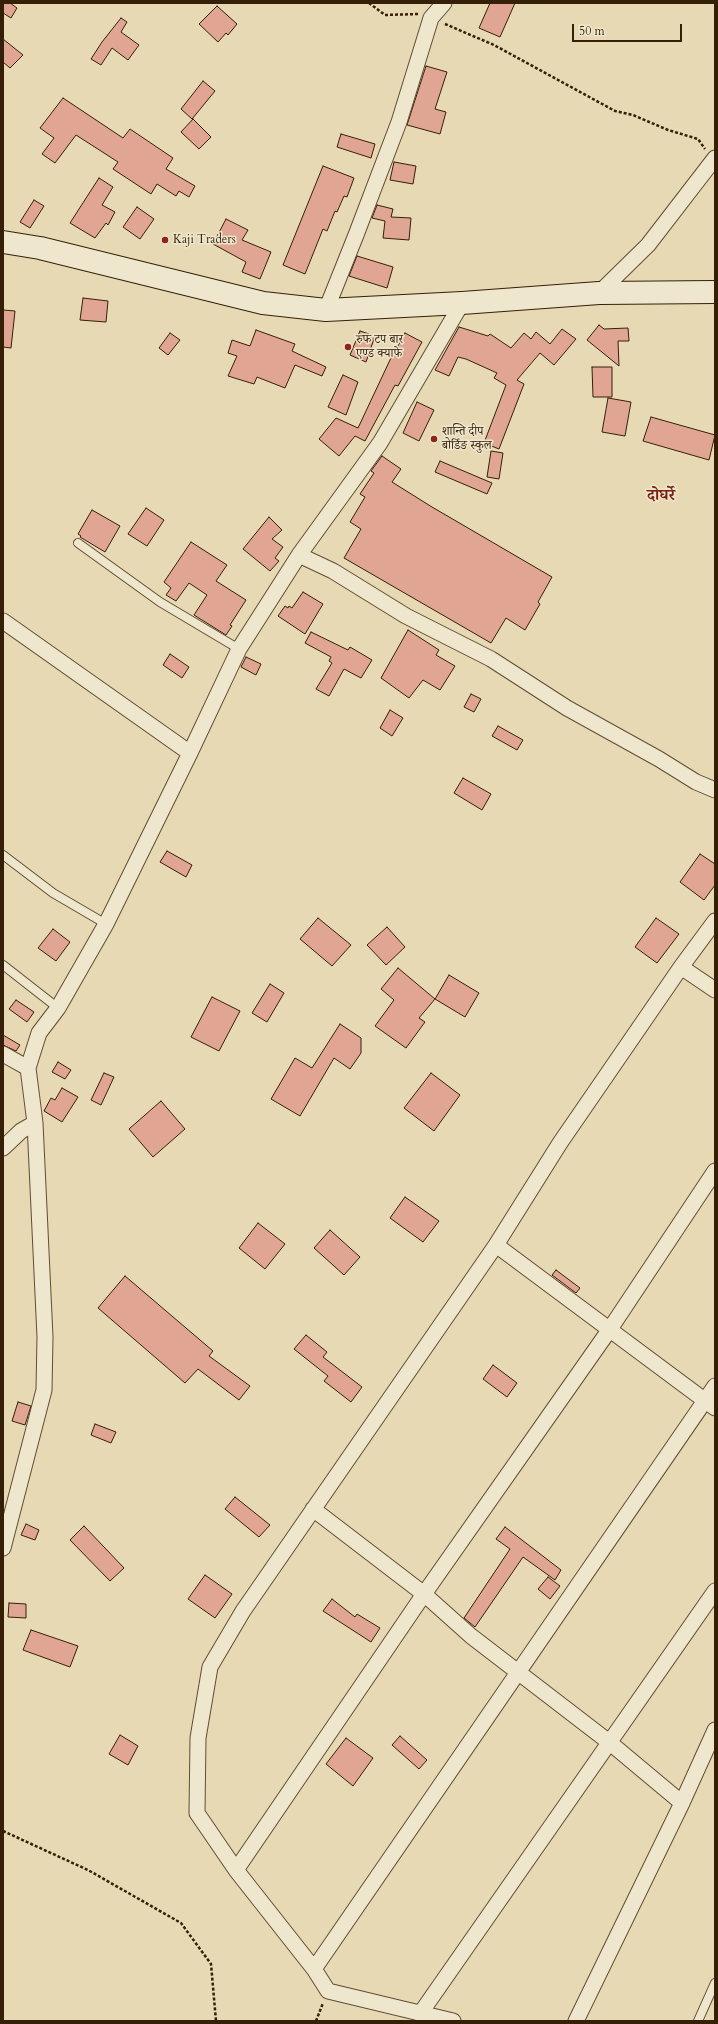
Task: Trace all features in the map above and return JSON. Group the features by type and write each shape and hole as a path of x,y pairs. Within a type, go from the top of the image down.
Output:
{"main road":[{"path":"3,242 40,248 263,303 326,310 462,304 599,293 715,292"}],"street":[{"path":"326,310 399,122 431,18 444,3"},
{"path":"599,293 648,245 714,160"},
{"path":"3,1548 44,1390 45,1337 35,1123 28,1068 39,1033 58,1008 106,924 239,649 299,555 380,443 462,304"},
{"path":"299,555 333,571 406,616 491,659 568,708 659,759 696,782 715,790"},
{"path":"3,621 190,753"},
{"path":"453,2021 328,1991 314,1969 236,1870 197,1813 198,1738 210,1667 243,1610 496,1245 560,1144 681,967 715,921"},
{"path":"681,967 715,990"},
{"path":"3,1054 28,1068"},
{"path":"3,1148 21,1131 35,1123"},
{"path":"236,1870 424,1594 610,1328 715,1171"},
{"path":"496,1245 610,1328 710,1404"},
{"path":"314,1969 519,1671 710,1404 715,1386"},
{"path":"313,1509 424,1594 471,1636 519,1671 609,1742 682,1803"},
{"path":"420,2014 715,1591"},
{"path":"576,2021 682,1803 715,1730"}],"lane":[{"path":"78,543 160,602 239,649"},
{"path":"3,855 53,893 106,924"},
{"path":"3,965 58,1008"},
{"path":"698,2021 715,1983"}],"path":[{"path":"369,3 385,15 415,13 431,18 494,45 615,111 633,115 668,130 698,139 714,160"},
{"path":"3,1831 88,1870 181,1923 210,1964 216,2021"},
{"path":"316,2021 328,1991"}],"building":[{"path":"3,3 10,3 17,8 11,18 3,13"},
{"path":"490,3 515,3 500,37 479,28"},
{"path":"217,6 237,24 228,35 226,33 218,42 199,24"},
{"path":"121,18 127,22 121,32 139,45 128,60 112,48 101,65 91,59"},
{"path":"3,39 23,55 10,68 3,62"},
{"path":"426,66 447,72 435,109 446,112 440,134 407,125"},
{"path":"203,81 215,91 192,119 181,109"},
{"path":"63,98 123,138 130,129 173,158 166,169 195,186 189,197 179,191 176,196 157,184 151,194 113,169 118,162 76,135 55,163 42,154 54,138 40,128"},
{"path":"193,119 211,137 199,149 181,132"},
{"path":"341,134 375,144 371,158 337,147"},
{"path":"394,162 416,166 413,184 390,180"},
{"path":"323,166 354,178 347,197 344,196 337,212 335,211 327,231 323,229 305,274 283,265"},
{"path":"99,178 113,187 102,205 115,212 108,225 106,223 95,238 70,223"},
{"path":"34,200 44,206 30,228 20,222"},
{"path":"377,205 393,209 391,217 411,218 409,240 383,238 385,221 372,218"},
{"path":"137,207 154,219 140,239 123,227"},
{"path":"226,219 248,230 242,240 271,252 260,279 242,272 246,262 213,244"},
{"path":"357,256 393,267 387,288 349,276"},
{"path":"83,298 108,301 106,322 80,320"},
{"path":"3,310 15,311 11,348 3,347"},
{"path":"599,325 604,329 628,328 629,341 618,341 619,366 587,340"},
{"path":"459,327 488,336 490,334 511,348 524,333 531,339 536,332 550,344 562,329 576,339 554,365 540,353 517,380 524,384 499,449 484,443 506,385 494,378 497,373 458,357 449,376 435,370"},
{"path":"256,330 295,344 292,351 326,367 322,376 295,365 285,388 257,377 254,384 228,376 237,356 228,353 232,340 250,346"},
{"path":"360,331 375,336 366,362 350,355"},
{"path":"170,333 180,340 168,355 159,348"},
{"path":"405,333 422,342 398,386 395,385 365,441 355,436 339,456 319,439 336,418 358,428 390,360"},
{"path":"592,367 612,367 612,397 593,397"},
{"path":"343,375 358,382 346,415 328,407"},
{"path":"608,398 631,402 625,436 602,432"},
{"path":"417,402 434,410 419,441 403,433"},
{"path":"651,417 715,435 709,460 643,441"},
{"path":"491,451 503,453 499,479 487,477"},
{"path":"382,456 401,469 392,482 552,577 538,602 540,604 525,630 506,618 491,643 344,558 361,529 350,522 365,497 360,494 374,473 371,471"},
{"path":"440,461 492,483 487,494 435,472"},
{"path":"146,508 164,520 147,546 128,534"},
{"path":"92,510 120,526 105,552 80,537 81,536 78,534"},
{"path":"269,517 282,530 272,539 283,547 275,558 279,561 270,571 243,549"},
{"path":"191,542 227,565 216,581 246,600 230,625 232,626 226,635 194,615 207,595 189,583 176,601 166,595 171,588 164,582"},
{"path":"303,592 323,604 305,634 278,616 285,606 292,608"},
{"path":"408,630 439,650 436,655 455,666 440,690 423,680 409,698 381,678"},
{"path":"311,632 348,650 350,647 372,660 361,678 344,669 329,696 316,689 332,663 329,661 331,657 305,643"},
{"path":"170,654 189,667 182,678 163,665"},
{"path":"246,657 261,664 256,675 241,667"},
{"path":"471,694 481,699 474,712 464,707"},
{"path":"390,710 403,718 392,736 380,728"},
{"path":"498,726 523,740 517,750 492,736"},
{"path":"463,778 491,794 482,810 454,793"},
{"path":"167,851 192,865 186,877 160,862"},
{"path":"700,854 715,864 715,885 704,900 680,882"},
{"path":"318,918 351,945 332,966 300,939"},
{"path":"656,918 679,934 657,963 635,947"},
{"path":"387,927 405,947 386,965 367,945"},
{"path":"53,929 70,942 56,961 38,948"},
{"path":"398,968 435,999 419,1018 425,1022 406,1048 375,1026 394,1000 381,989"},
{"path":"449,975 479,993 465,1017 435,999"},
{"path":"270,984 284,993 267,1022 252,1013"},
{"path":"212,997 240,1011 219,1051 191,1037"},
{"path":"16,1000 34,1012 27,1022 9,1009"},
{"path":"340,1024 361,1038 361,1053 350,1069 334,1058 300,1116 271,1099 295,1058 312,1068"},
{"path":"3,1035 20,1045 16,1051 3,1045"},
{"path":"58,1062 71,1070 65,1079 52,1072"},
{"path":"104,1073 114,1077 101,1105 91,1100"},
{"path":"431,1073 460,1095 434,1131 404,1108"},
{"path":"62,1088 78,1097 62,1122 44,1111 51,1098 55,1100"},
{"path":"161,1101 185,1129 153,1157 129,1129"},
{"path":"405,1197 439,1221 423,1242 390,1218"},
{"path":"258,1223 285,1244 265,1269 239,1248"},
{"path":"330,1230 360,1257 344,1275 314,1248"},
{"path":"556,1270 580,1288 576,1293 552,1275"},
{"path":"125,1276 213,1351 209,1356 250,1386 239,1400 198,1369 185,1383 98,1308"},
{"path":"306,1335 327,1352 323,1357 362,1387 351,1402 324,1381 328,1376 294,1349"},
{"path":"493,1365 517,1383 507,1397 483,1379"},
{"path":"18,1402 31,1406 25,1425 12,1421"},
{"path":"95,1424 116,1432 111,1443 91,1435"},
{"path":"235,1497 270,1525 259,1537 225,1509"},
{"path":"26,1524 39,1530 35,1540 21,1535"},
{"path":"84,1526 124,1568 110,1581 70,1540"},
{"path":"505,1527 561,1570 555,1580 523,1557 475,1627 464,1618 510,1549 496,1539"},
{"path":"205,1575 232,1594 215,1618 188,1599"},
{"path":"548,1577 560,1586 550,1599 538,1589"},
{"path":"332,1599 355,1617 357,1614 380,1628 371,1642 323,1611"},
{"path":"9,1603 26,1604 26,1618 8,1617"},
{"path":"31,1630 78,1646 70,1667 23,1650"},
{"path":"120,1735 138,1746 128,1765 109,1754"},
{"path":"400,1736 427,1760 419,1769 392,1745"},
{"path":"346,1738 373,1758 353,1786 326,1764"}],"place":[{"name":"Kaji Traders","path":"165,240"},
{"name":"रुफ टप बार एण्ड क्याफे","path":"348,347"},
{"name":"शान्ति दीप बोर्डिङ स्कुल","path":"434,439"}],"district":[{"name":"दोघर्रे","path":"661,496"}]}
